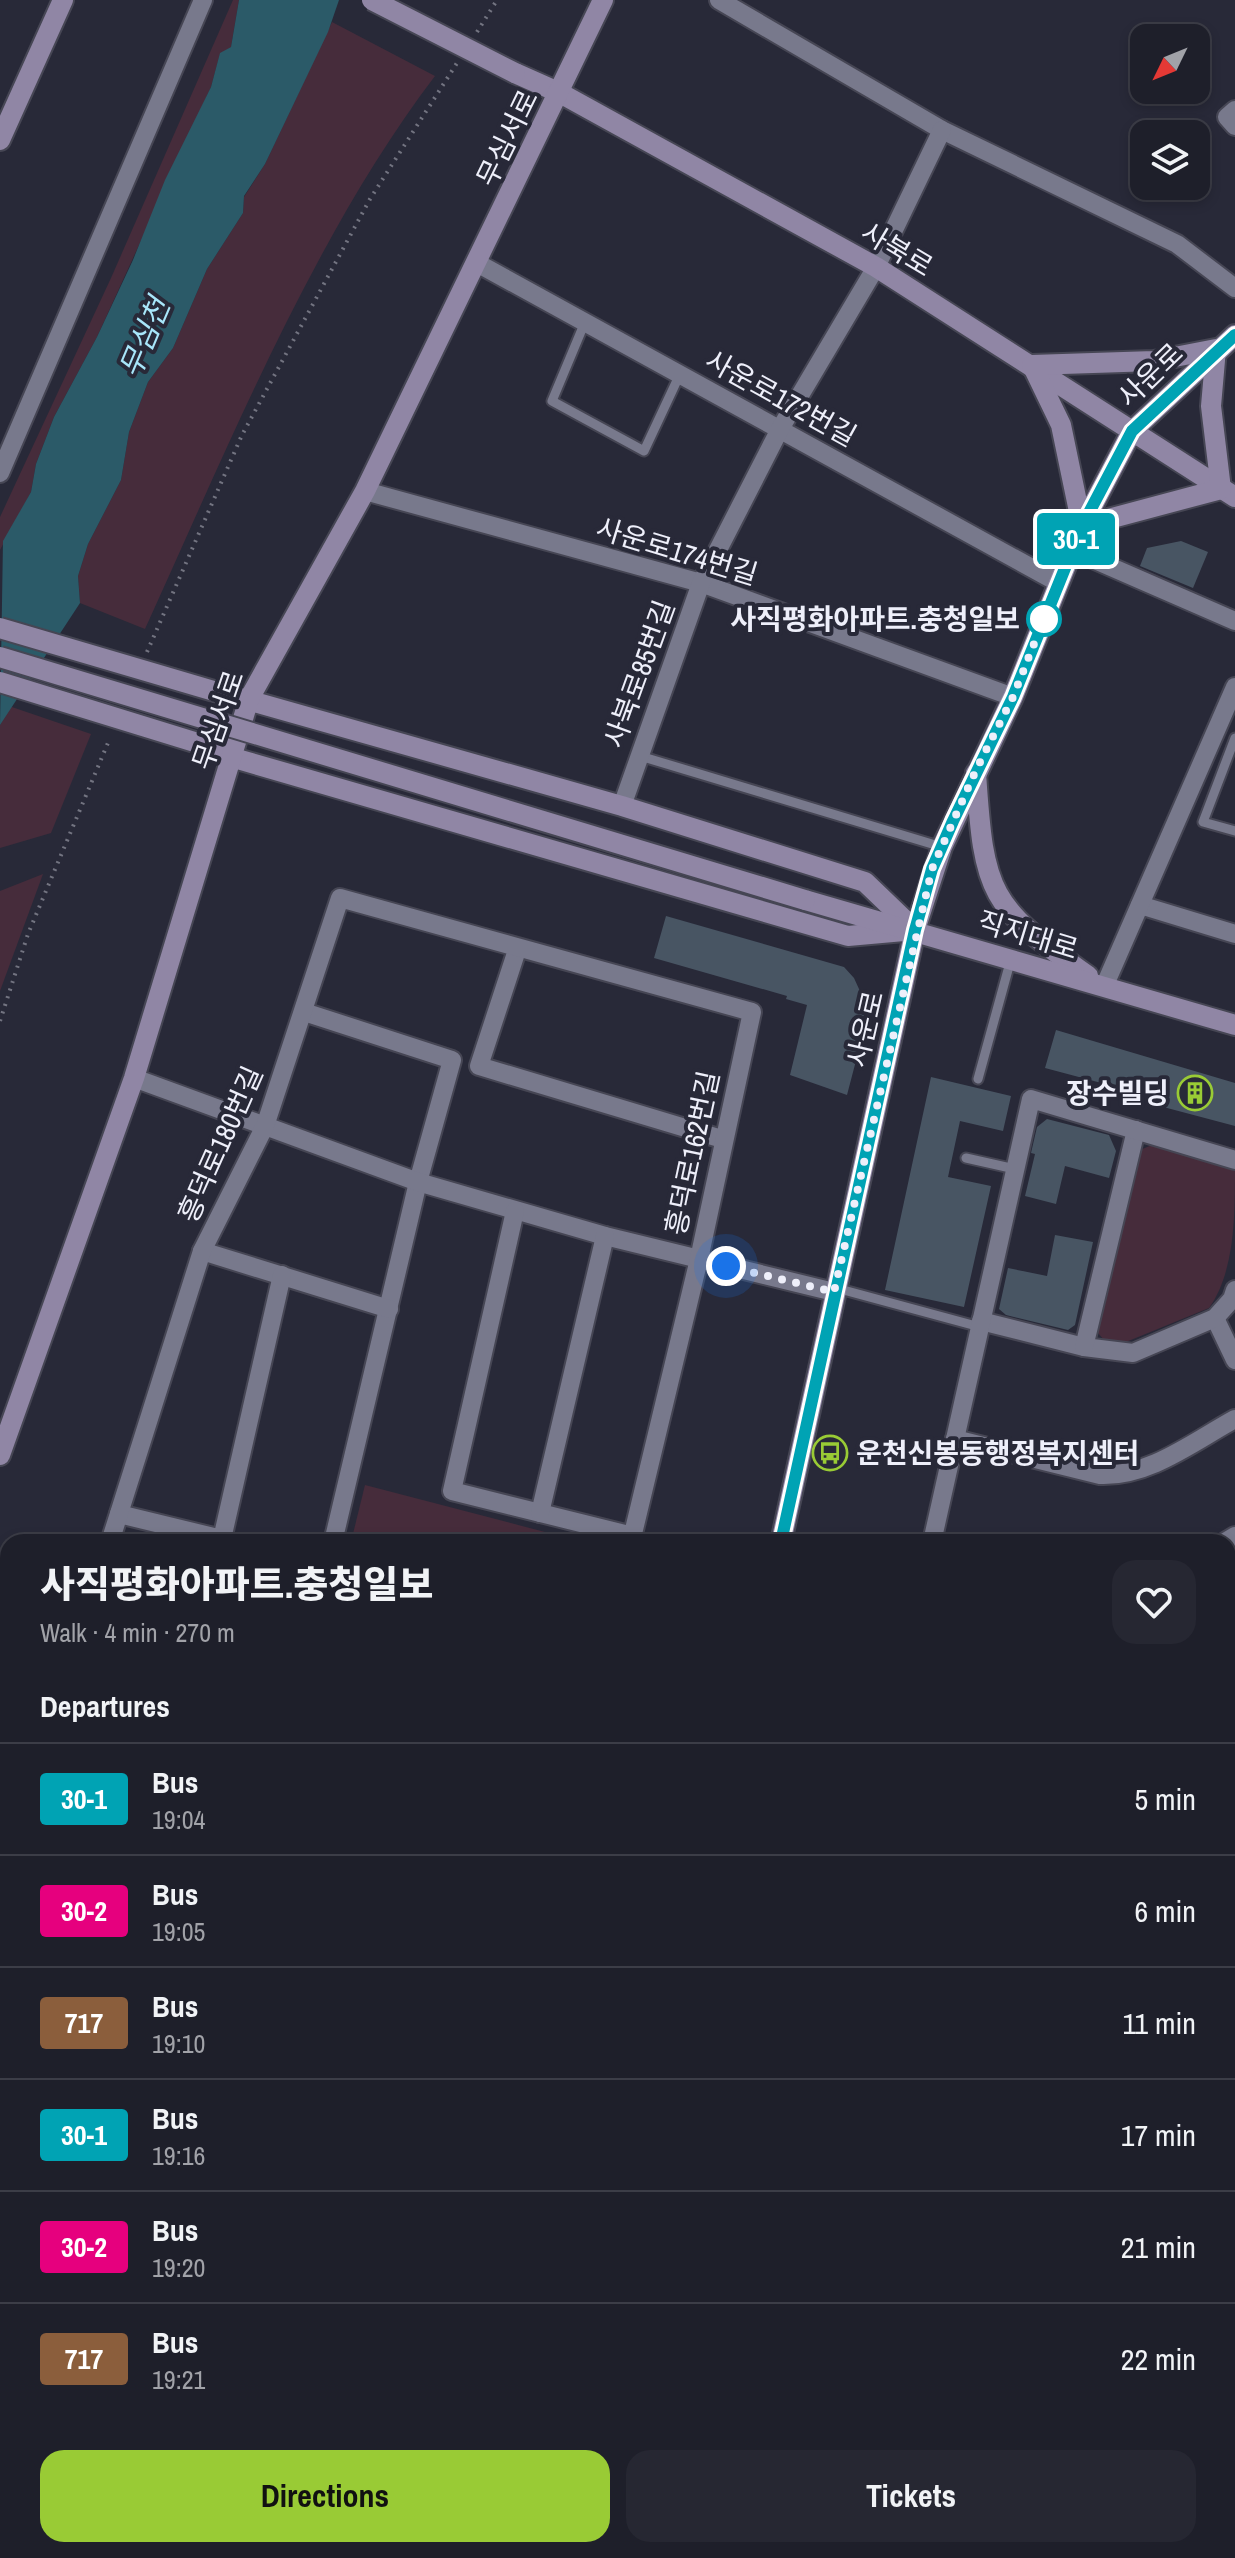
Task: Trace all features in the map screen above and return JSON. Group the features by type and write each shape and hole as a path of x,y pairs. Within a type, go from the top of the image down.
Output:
{"street":[{"path":"0,140 63,0"},
{"path":"0,473 203,0"},
{"name":"사북로","path":"372,0 560,93 876,267 1228,493"},
{"name":"무심서로","path":"0,1455 134,1078 234,758 249,699 365,491 603,0"},
{"path":"719,0 942,130 1177,244 1235,288"},
{"name":"사북로85번길","path":"622,806 701,583 780,429 876,267 942,130"},
{"name":"사운로172번길","path":"477,263 1059,583"},
{"name":"사운로","path":"783,1534 915,930 942,847 1013,697 1082,526 1132,431 1216,349 1235,335"},
{"path":"1216,349 1211,406 1228,493 1082,526 1061,425 1032,365 1154,361 1216,349"},
{"name":"사운로174번길","path":"365,491 701,583 1013,697"},
{"path":"1072,550 1235,621"},
{"path":"0,628 622,806 865,882 915,930"},
{"name":"직지대로","path":"0,657 805,900 1235,1025"},
{"path":"0,682 201,744 234,758 848,936 915,930"},
{"path":"976,770 982,851 989,879 1000,901 1017,922 1104,987 1235,687"},
{"name":"흥덕로180번길","path":"113,1534 202,1251 265,1126 340,898 517,950"},
{"path":"1140,905 1235,934"},
{"path":"517,950 479,1066 722,1139"},
{"name":"흥덕로162번길","path":"517,950 752,1012 722,1139 699,1259 633,1534"},
{"path":"304,1012 452,1060 418,1182 335,1534"},
{"path":"134,1078 418,1182 605,1236 835,1290"},
{"path":"934,1534 1031,1099 1235,1160"},
{"path":"1084,1347 1136,1130"},
{"path":"515,1211 452,1491 614,1534"},
{"path":"540,1513 605,1236"},
{"path":"202,1251 389,1309"},
{"path":"223,1534 282,1275"},
{"path":"980,1324 1084,1347 1133,1353 1215,1318 1232,1299 1235,1290"},
{"path":"1215,1318 1235,1360"},
{"path":"955,1439 1100,1475 1121,1476 1143,1470 1235,1419"},
{"path":"119,1514 201,1534"}],"lane":[{"path":"585,322 552,401 644,451 680,374"},
{"path":"1235,738 1232,755 1203,822 1235,831"},
{"path":"640,756 942,847"},
{"path":"978,1079 1011,959"},
{"path":"966,1158 1015,1169"},
{"path":"835,1290 980,1324"}],"path":[{"path":"471,40 497,0"},
{"path":"143,663 242,435 370,199 463,53"},
{"path":"0,1021 28,934 113,733"}],"shaded area":[{"path":"233,0 239,0 231,47 220,54 211,87 97,337 54,417 36,464 31,492 0,550 0,517 111,278"},
{"path":"332,22 435,76 391,138 312,273 241,416 145,629 80,603 78,576 88,544 121,480 129,432 148,382 173,348 207,269 243,213 244,197 265,164"},
{"path":"9,706 91,734 51,833 0,848 0,725"},
{"path":"43,874 0,991 0,891"},
{"path":"1152,1145 1235,1169 1234,1223 1229,1260 1218,1294 1209,1308 1126,1342 1104,1340 1093,1327 1135,1152"},
{"path":"365,1485 545,1532 545,1534 353,1534"}],"water":[{"name":"무심천","path":"239,0 339,0 328,32 265,164 244,196 243,213 207,269 173,348 148,382 129,432 121,480 88,544 78,576 80,603 0,725 3,541 31,492 36,464 54,417 97,337 133,260 165,180 211,87 220,53 231,47"}],"building":[{"path":"1181,541 1208,552 1193,588 1140,566 1147,548"},
{"path":"666,916 844,967 854,978 869,1011 847,1095 790,1075 807,1005 786,999 787,996 654,958"},
{"path":"1056,1030 1235,1083 1235,1126 1152,1104 1154,1097 1045,1068"},
{"path":"931,1077 1011,1096 1003,1131 960,1121 948,1177 991,1186 964,1307 885,1290"},
{"path":"1047,1119 1109,1135 1116,1151 1109,1178 1065,1166 1056,1204 1025,1196 1035,1154 1031,1153 1037,1127"},
{"path":"1055,1235 1093,1242 1075,1325 1068,1330 1006,1315 999,1309 1008,1268 1047,1276"}],"bus line":[{"name":"30-1","path":"783,1534 915,930 932,869 1013,697 1082,526 1132,431 1216,349 1235,335"}],"place":[{"name":"사직평화아파트.충청일보","path":"1044,619"},
{"name":"장수빌딩","path":"1195,1093"},
{"name":"운천신봉동행정복지센터","path":"830,1453"}],"route":[{"path":"726,1266 834,1292 915,930 932,869 1013,697 1047,611 1044,619"}]}
